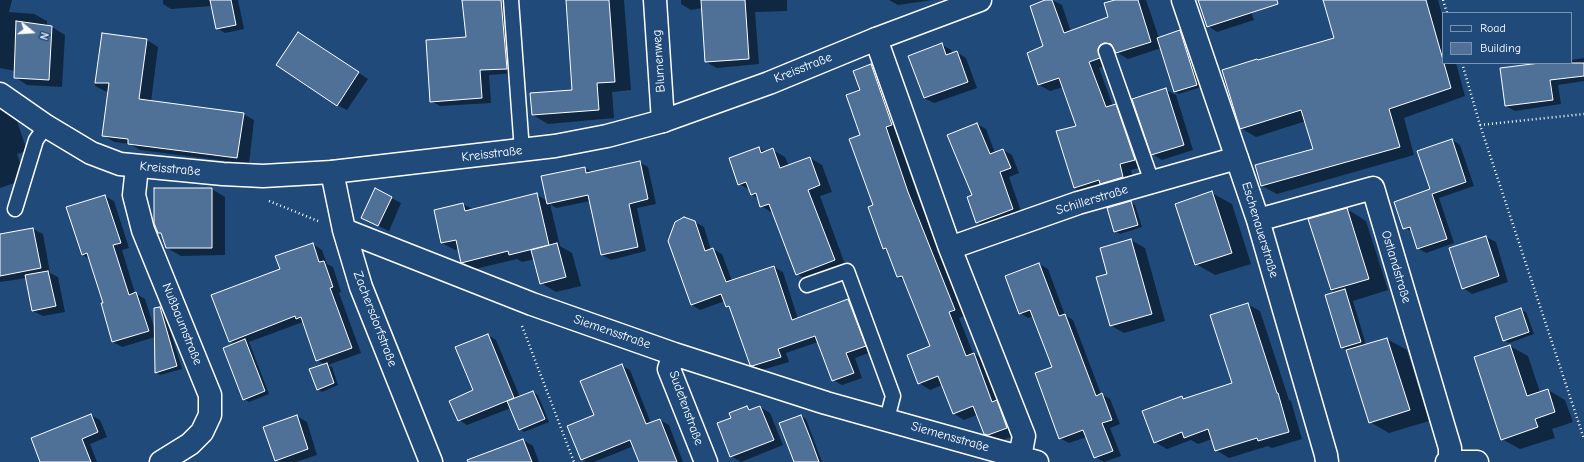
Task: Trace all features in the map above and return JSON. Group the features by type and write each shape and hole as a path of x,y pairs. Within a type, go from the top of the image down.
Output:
{"street":[{"name":"Blumenweg","path":"655,0 663,121"},
{"name":"Eschenauerstraße","path":"1183,0 1258,220 1327,462"},
{"name":"Kreisstraße","path":"0,94 46,126 91,153 106,160 137,166 224,174 263,176 332,172 522,151 607,136 663,121 769,83 971,1"},
{"path":"876,39 950,248 1024,436 1028,460"},
{"name":"Schillerstraße","path":"950,248 1078,203 1237,158"},
{"name":"Nußbaumstraße","path":"137,166 134,195 143,230 210,395 210,415 202,432 190,444 161,462"},
{"name":"Zachersdorfstraße","path":"332,172 344,230 360,287 431,462"},
{"name":"Ostlandstraße","path":"1258,220 1373,188 1450,448 1450,462"},
{"name":"Siemensstraße","path":"344,230 510,296 674,354 826,403 1028,460"},
{"name":"Sudetenstraße","path":"674,354 669,369 706,462"},
{"path":"1446,462 1477,462"}],"lane":[{"path":"511,0 522,151"},
{"path":"1106,51 1152,182"},
{"path":"15,209 36,140 46,126"},
{"path":"807,285 847,271 893,396 887,419"}],"path":[{"path":"1443,0 1447,12"},
{"path":"1462,64 1480,125 1584,439"},
{"path":"1480,125 1584,114"},
{"path":"263,198 340,230 344,230"},
{"path":"510,296 574,462"}],"building":[{"path":"210,0 231,0 236,25 216,29"},
{"path":"462,0 501,0 507,69 480,70 482,98 430,102 426,40 466,37"},
{"path":"566,0 609,0 615,82 597,83 599,110 532,115 530,93 572,90"},
{"path":"701,0 745,0 749,59 705,62"},
{"path":"1045,0 1052,0 1064,33 1108,17 1104,3 1115,0 1138,0 1151,42 1116,53 1111,44 1104,43 1100,45 1098,49 1100,58 1089,62 1106,107 1116,104 1135,160 1120,164 1123,177 1100,184 1099,180 1074,188 1056,131 1076,126 1059,78 1038,85 1027,53 1043,46 1030,6"},
{"path":"1198,0 1277,0 1278,4 1207,27"},
{"path":"1323,0 1426,0 1442,56 1442,64 1444,64 1451,88 1389,109 1400,147 1261,186 1255,165 1313,149 1301,110 1240,129 1222,70 1334,38"},
{"path":"16,21 52,26 49,80 14,78"},
{"path":"1180,30 1197,85 1174,92 1157,38"},
{"path":"298,32 359,72 337,106 276,65"},
{"path":"102,33 147,39 139,99 244,113 237,158 128,144 128,139 102,136 109,83 95,83"},
{"path":"942,43 946,55 957,51 968,82 924,98 908,56"},
{"path":"1584,63 1584,76 1550,80 1553,100 1505,106 1500,68 1532,64"},
{"path":"871,64 892,125 886,127 908,192 955,310 949,312 966,356 974,353 992,402 997,400 1007,428 988,435 984,434 973,406 953,414 938,376 918,384 907,355 930,346 902,276 897,277 886,248 883,249 868,207 873,205 849,139 860,135 846,95 860,90 853,71"},
{"path":"1166,88 1184,145 1151,155 1132,99"},
{"path":"977,123 990,154 1003,149 1011,168 1000,172 1013,209 976,223 967,197 972,195 947,135"},
{"path":"1452,139 1466,182 1432,194 1447,239 1417,249 1410,227 1403,229 1394,202 1430,189 1417,151"},
{"path":"759,147 761,153 773,148 780,168 810,157 820,185 808,190 835,260 796,275 769,204 760,207 756,193 751,195 746,182 738,185 729,158"},
{"path":"640,161 648,199 629,204 638,247 601,255 588,195 547,204 541,176 585,167 586,173"},
{"path":"154,188 212,188 212,248 166,248 161,233 158,233 154,223"},
{"path":"375,188 392,197 378,226 361,218"},
{"path":"1212,191 1232,253 1195,265 1175,204"},
{"path":"537,193 549,245 509,255 508,251 461,263 456,240 441,243 434,210 463,203 465,211"},
{"path":"105,195 121,243 113,245 129,295 136,292 149,331 112,342 101,303 103,303 87,253 82,255 66,207"},
{"path":"1131,201 1138,225 1114,232 1107,208"},
{"path":"1347,208 1369,279 1331,290 1308,219"},
{"path":"684,217 695,221 705,251 713,248 726,282 774,266 792,320 848,299 866,346 846,353 854,373 832,381 815,336 778,349 781,357 752,366 750,365 729,306 726,307 721,294 691,305 668,241 675,222"},
{"path":"33,228 41,268 0,276 0,234"},
{"path":"1486,236 1499,276 1462,289 1449,248"},
{"path":"1131,239 1152,314 1110,326 1096,277 1107,274 1100,248"},
{"path":"313,243 319,262 324,261 333,287 330,288 352,348 316,361 301,317 296,319 295,316 229,342 211,295 280,269 275,256"},
{"path":"557,243 566,277 540,284 531,250"},
{"path":"1039,263 1059,316 1065,314 1096,396 1102,393 1112,420 1102,423 1113,451 1094,458 1083,430 1059,439 1035,373 1052,367 1030,310 1019,314 1005,276"},
{"path":"48,271 56,306 32,311 25,275"},
{"path":"1345,289 1361,342 1341,348 1325,295"},
{"path":"1248,303 1278,393 1289,432 1258,441 1257,438 1215,451 1208,429 1184,438 1182,432 1154,443 1142,411 1182,396 1183,399 1232,383 1210,315"},
{"path":"160,307 177,366 155,373 154,308"},
{"path":"1521,308 1529,332 1503,341 1495,317"},
{"path":"488,334 514,398 458,421 449,401 473,390 455,347"},
{"path":"1387,338 1410,410 1369,423 1346,350"},
{"path":"245,339 265,391 243,400 223,348"},
{"path":"1510,345 1527,396 1548,389 1555,412 1535,419 1538,427 1501,440 1474,357"},
{"path":"327,363 334,383 317,390 309,369"},
{"path":"622,364 646,424 660,419 677,462 639,462 630,440 581,460 567,426 594,415 580,381"},
{"path":"533,391 545,419 519,430 507,401"},
{"path":"747,406 749,410 760,406 774,440 730,457 717,423 731,418 729,413"},
{"path":"91,414 98,432 82,439 91,462 40,462 31,438"},
{"path":"297,415 308,449 275,461 263,427"},
{"path":"801,415 819,462 794,462 779,423"},
{"path":"523,439 532,462 468,462 467,460"}]}
